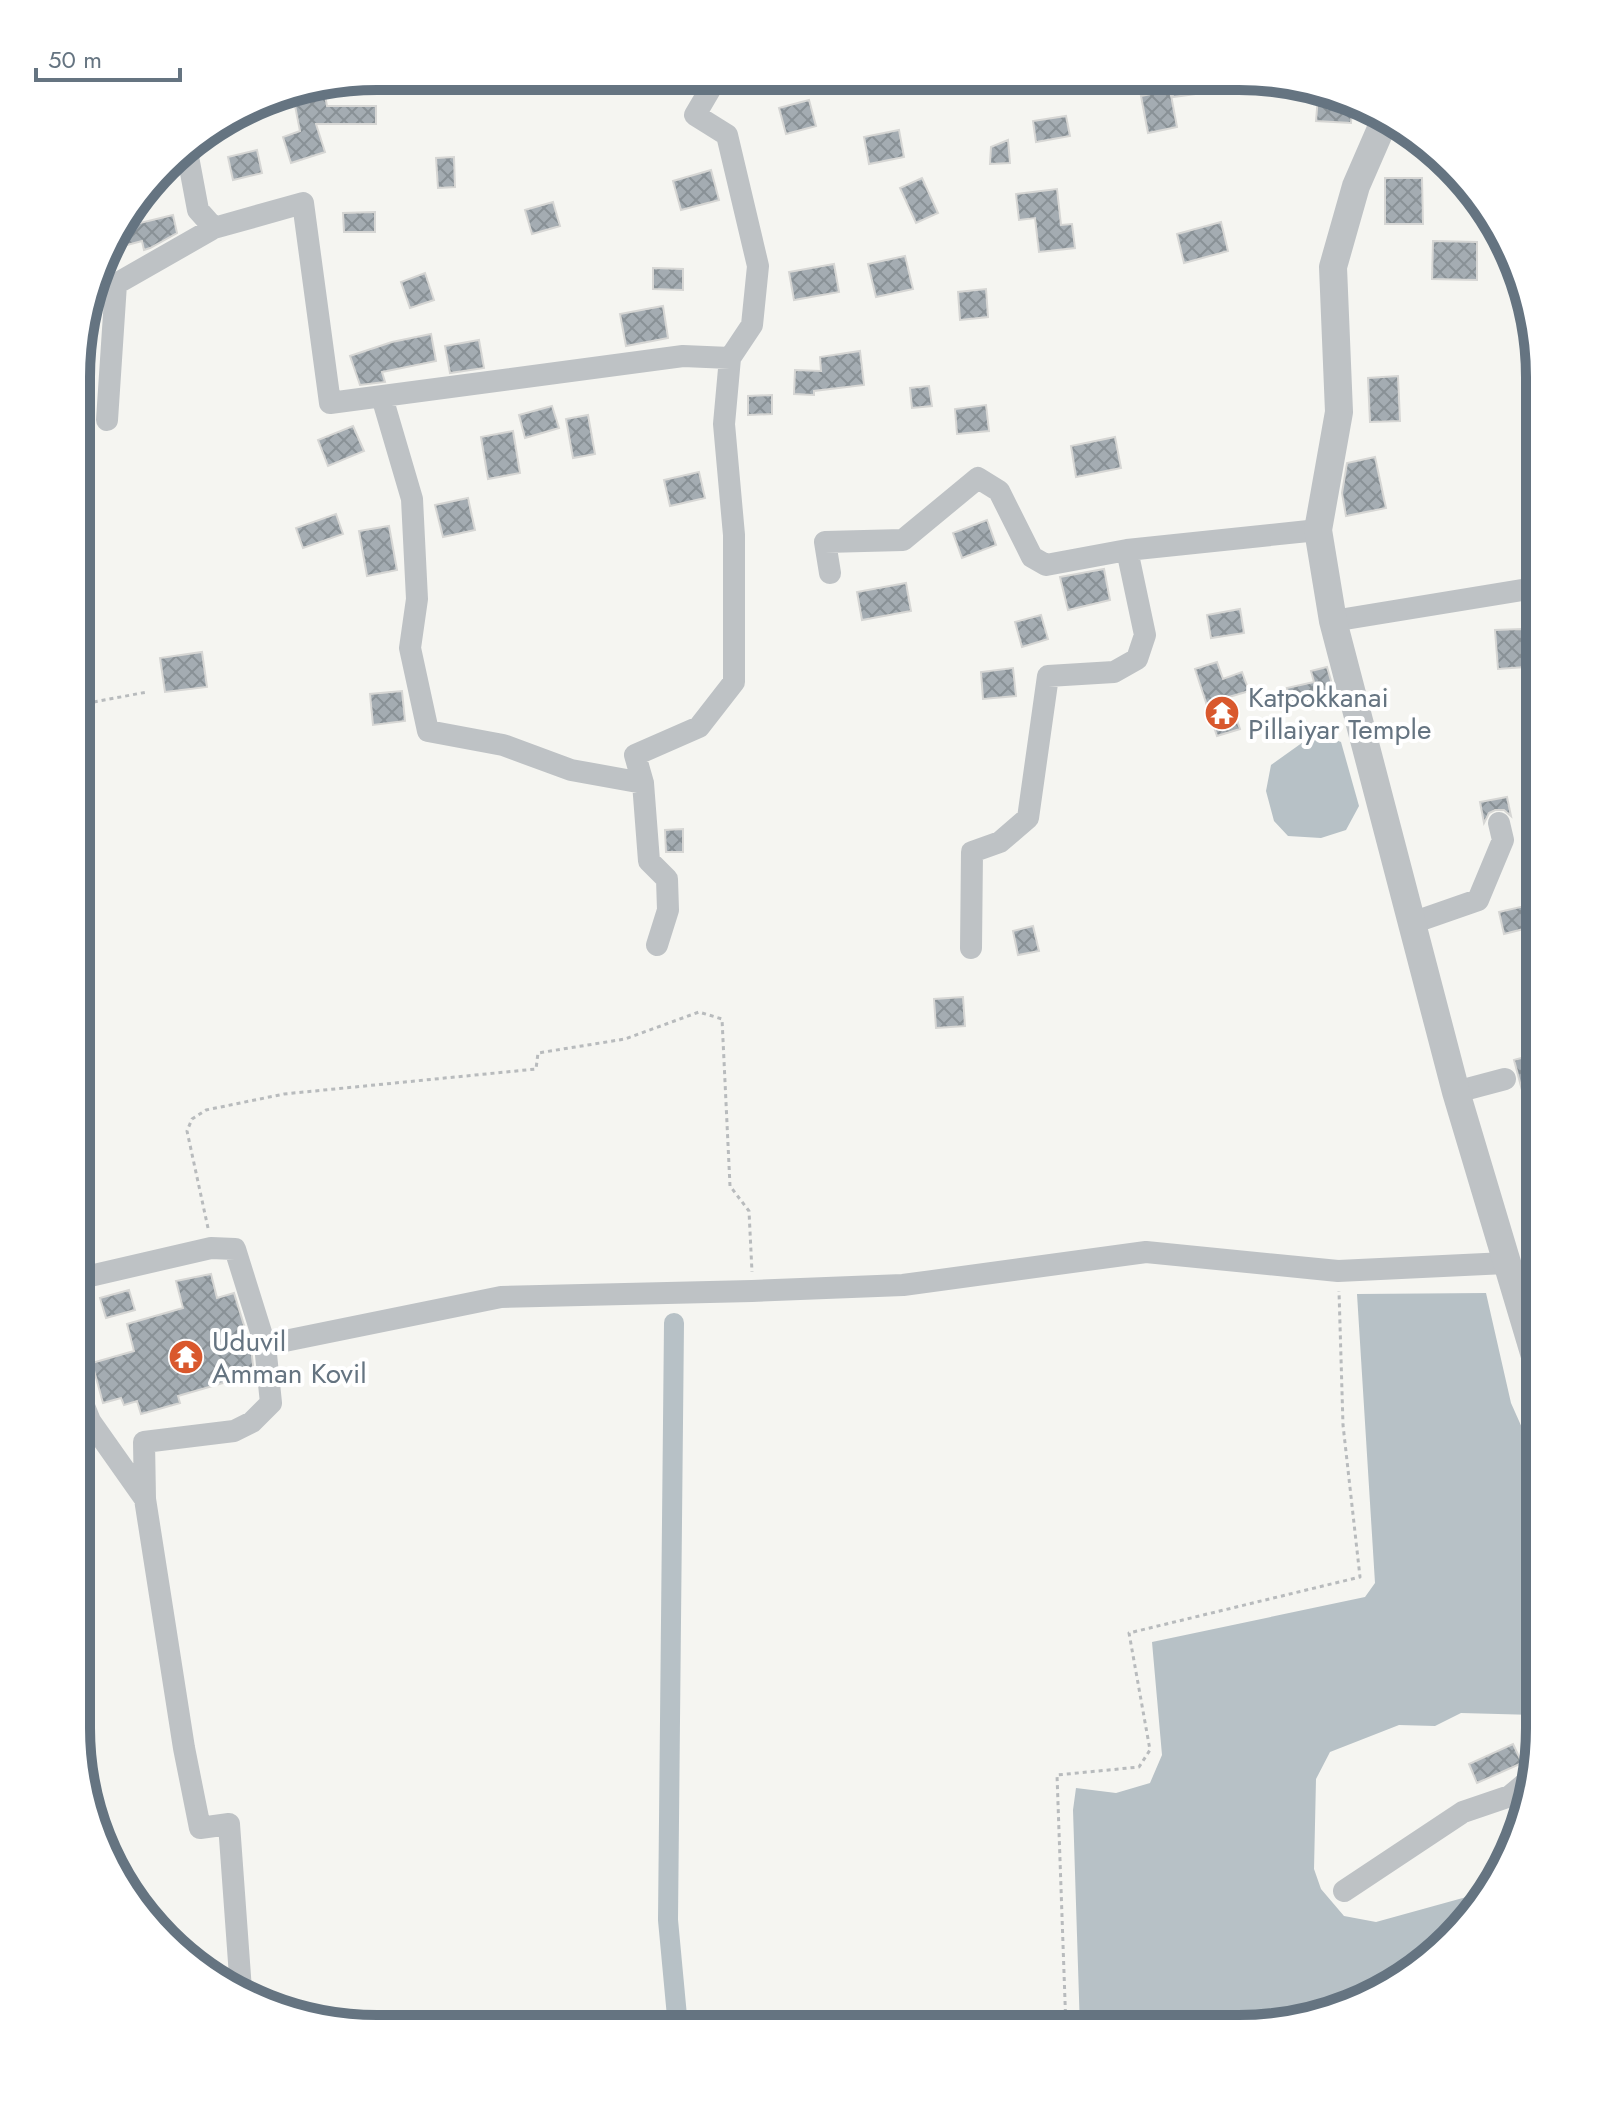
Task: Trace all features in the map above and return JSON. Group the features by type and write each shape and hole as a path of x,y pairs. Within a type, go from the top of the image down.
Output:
{"street":[{"path":"657,945 668,910 667,879 649,861 643,783 635,755 699,727 734,682 734,535 724,424 730,358 752,325 758,266 727,135 695,115 710,90"},
{"path":"1381,128 1356,186 1333,267 1339,412 1318,530 1333,621 1456,1092 1526,1325"},
{"path":"189,160 198,210 214,228"},
{"path":"107,420 116,284 214,228 303,203 330,403 683,356 730,358"},
{"path":"382,397 412,499 417,599 410,648 428,731 503,745 571,770 643,783"},
{"path":"830,573 825,542 903,540 978,478 999,491 1032,557 1046,565 1127,550 1318,530"},
{"path":"971,948 972,852 1000,842 1028,818 1048,676 1114,672 1137,659 1145,635 1127,550"},
{"path":"1333,621 1526,589"},
{"path":"1412,923 1478,900 1503,840 1499,823"},
{"path":"1456,1092 1505,1079"},
{"path":"90,1276 211,1248 235,1249 265,1345 271,1403 252,1422 234,1431 144,1442 145,1499 200,1828 229,1824 240,1980"},
{"path":"265,1345 501,1297 903,1285 1146,1252 1338,1271 1506,1263"},
{"path":"90,1421 145,1499"},
{"path":"1344,1891 1463,1812 1510,1796 1519,1788"}],"path":[{"path":"90,703 147,692"},
{"path":"211,1248 187,1131 192,1119 206,1110 284,1094 536,1069 538,1053 625,1039 699,1012 722,1019 730,1186 749,1211 752,1291"},
{"path":"1066,2015 1057,1775 1139,1767 1150,1750 1129,1633 1360,1577 1343,1425 1338,1271"}],"shaded area":[{"path":"1328,737 1341,742 1359,806 1346,830 1321,838 1288,836 1274,821 1266,791 1271,765 1306,740"},
{"path":"1486,1293 1511,1403 1526,1437 1526,1715 1461,1713 1435,1726 1399,1725 1330,1752 1316,1779 1314,1869 1321,1889 1344,1916 1376,1922 1470,1896 1493,1861 1467,1903 1428,1944 1382,1977 1331,2000 1276,2013 1080,2015 1073,1810 1076,1788 1116,1793 1150,1783 1162,1755 1152,1642 1365,1597 1375,1583 1357,1294"}],"building":[{"path":"1170,90 1177,127 1148,133 1141,96"},
{"path":"1172,90 1225,90 1173,97"},
{"path":"325,95 327,106 376,106 376,124 316,124 325,152 291,163 283,137 300,131 294,102"},
{"path":"809,100 816,126 786,134 779,108"},
{"path":"1318,101 1352,113 1351,123 1316,121"},
{"path":"1066,116 1070,136 1036,142 1033,121"},
{"path":"899,130 904,157 869,164 864,137"},
{"path":"1008,140 1010,163 990,164 991,147"},
{"path":"257,150 262,173 233,180 228,157"},
{"path":"454,157 455,187 438,188 436,158"},
{"path":"711,170 719,200 681,210 673,181"},
{"path":"922,178 938,213 916,223 900,188"},
{"path":"1385,178 1422,178 1423,224 1385,224"},
{"path":"1057,189 1061,225 1072,224 1075,248 1039,252 1035,218 1019,220 1016,194"},
{"path":"553,202 560,226 532,234 525,210"},
{"path":"375,212 375,232 344,232 343,213"},
{"path":"173,215 177,233 144,250 142,241 122,246 134,224"},
{"path":"1221,222 1228,251 1184,263 1177,234"},
{"path":"1433,241 1477,242 1477,280 1432,279"},
{"path":"905,256 913,289 876,297 868,264"},
{"path":"834,264 839,292 794,300 789,272"},
{"path":"653,268 683,269 683,290 653,289"},
{"path":"425,273 434,300 410,308 401,282"},
{"path":"986,289 988,317 960,320 958,292"},
{"path":"663,306 668,338 626,346 620,314"},
{"path":"431,334 436,361 382,372 385,382 360,385 350,356 392,342"},
{"path":"479,340 484,368 450,373 445,346"},
{"path":"860,351 864,385 814,391 814,395 794,394 795,370 821,371 820,357"},
{"path":"1398,376 1400,421 1370,422 1368,378"},
{"path":"929,386 932,406 912,408 910,388"},
{"path":"772,395 772,414 748,415 748,396"},
{"path":"986,405 989,431 957,434 955,409"},
{"path":"552,406 559,428 525,438 519,415"},
{"path":"588,415 595,454 573,458 566,419"},
{"path":"353,426 364,451 328,466 318,440"},
{"path":"513,431 520,473 488,479 481,437"},
{"path":"1115,437 1121,468 1076,477 1071,446"},
{"path":"1375,457 1386,508 1346,516 1342,493 1347,463"},
{"path":"699,472 705,498 670,506 664,480"},
{"path":"468,498 475,530 443,537 435,505"},
{"path":"336,514 343,534 303,548 296,528"},
{"path":"987,520 996,545 962,558 953,533"},
{"path":"389,526 397,570 367,576 359,531"},
{"path":"1104,569 1110,600 1068,610 1060,577"},
{"path":"906,583 911,611 862,620 857,592"},
{"path":"1240,609 1244,633 1211,638 1207,615"},
{"path":"1041,615 1048,639 1022,647 1015,622"},
{"path":"1522,629 1525,667 1498,669 1495,630"},
{"path":"202,652 207,687 165,692 160,658"},
{"name":"Katpokkanai Pillaiyar Temple","path":"1217,662 1223,679 1242,672 1249,691 1229,697 1240,729 1217,736 1195,669"},
{"path":"1327,667 1334,691 1309,697 1310,704 1291,708 1287,688 1314,682 1311,671"},
{"path":"1013,668 1016,696 983,699 981,672"},
{"path":"402,691 405,721 373,725 370,694"},
{"path":"1507,797 1511,816 1504,810 1495,810 1489,813 1484,823 1480,802"},
{"path":"683,829 683,852 666,852 665,830"},
{"path":"1526,906 1526,928 1504,934 1499,912"},
{"path":"1033,926 1039,951 1018,955 1013,931"},
{"path":"963,997 965,1026 936,1028 934,999"},
{"path":"1526,1057 1526,1089 1522,1090 1514,1060"},
{"name":"Uduvil Amman Kovil","path":"211,1274 217,1298 234,1293 251,1348 254,1374 178,1396 180,1403 141,1414 137,1401 124,1405 121,1398 103,1403 92,1363 134,1351 127,1324 183,1308 176,1281"},
{"path":"129,1290 135,1310 106,1318 100,1298"},
{"path":"1513,1744 1522,1763 1477,1783 1469,1764"}],"waterway":[{"path":"674,1323 668,1920 677,2015"}],"place":[{"name":"Katpokkanai Pillaiyar Temple","path":"1222,713"},
{"name":"Uduvil Amman Kovil","path":"186,1357"}]}
